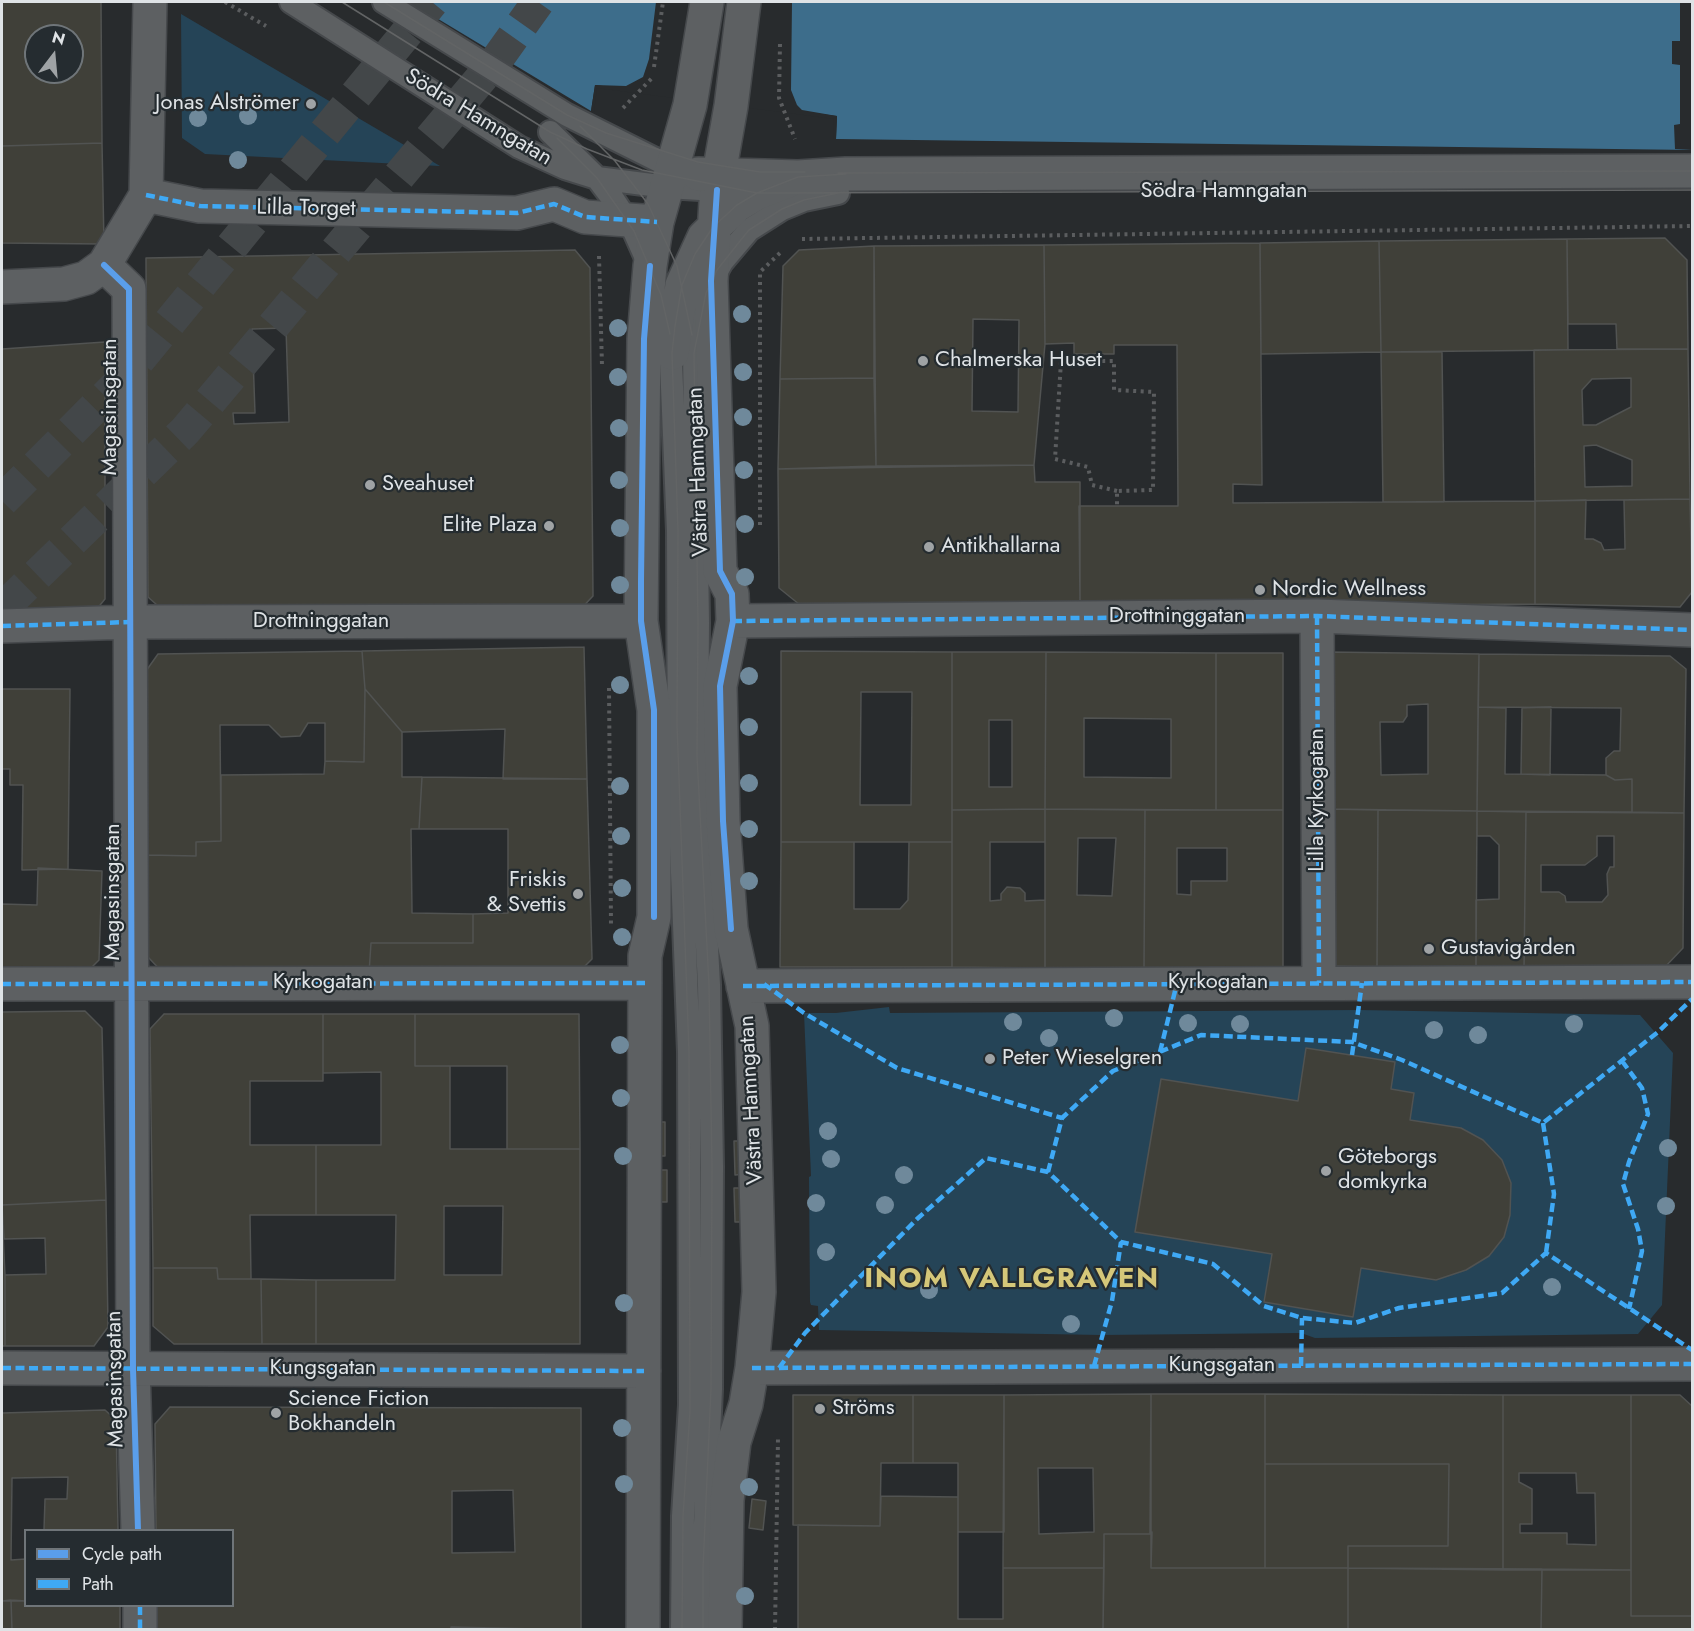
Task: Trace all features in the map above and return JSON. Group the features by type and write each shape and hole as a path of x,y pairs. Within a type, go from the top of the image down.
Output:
{"street":[{"path":"2,286 64,284 86,278 104,265 146,195 150,2"},
{"path":"643,1629 645,956 654,917 654,710 641,621 644,339 650,266 643,222 670,178 690,105 707,2"},
{"name":"Västra Hamngatan","path":"725,1629 727,1500 734,1442 752,1368 759,1292 752,1035 731,928 723,821 720,686 733,621 732,594 720,570 711,281 717,183 731,106 744,2"},
{"name":"Södra Hamngatan","path":"672,353 682,285 694,254 713,227 737,205 755,194 798,190 846,174 1692,171"},
{"name":"Södra Hamngatan","path":"670,178 798,190"},
{"name":"Södra Hamngatan","path":"717,183 755,194 1692,190"},
{"name":"Lilla Torget","path":"146,195 200,206 482,213 517,213 554,204 585,217 643,222"},
{"name":"Magasinsgatan","path":"104,265 129,289 133,1369 138,1529"},
{"name":"Drottninggatan","path":"733,621 1317,616 1692,630"},
{"name":"Lilla Kyrkogatan","path":"1317,616 1319,983"},
{"name":"Drottninggatan","path":"2,626 131,622 641,621"},
{"name":"Kyrkogatan","path":"743,986 1692,982"},
{"name":"Kyrkogatan","path":"2,984 645,983"},
{"name":"Kungsgatan","path":"752,1368 1692,1364"},
{"name":"Kungsgatan","path":"2,1368 644,1371"},
{"path":"140,1607 140,1629"}],"lane":[{"name":"Södra Hamngatan","path":"291,2 519,147 565,168 597,178 670,178"},
{"name":"Södra Hamngatan","path":"384,2 670,178"},
{"path":"550,132 643,222"},
{"path":"703,1629 703,1568 711,1389 712,1167 709,985 698,756 693,353 701,309 711,281 722,262 749,230 798,190 838,193"},
{"path":"650,266 665,312 672,353 678,531 677,723 688,1042 690,1405 683,1516 682,1629"}],"path":[{"path":"638,95 652,80 663,2"},
{"path":"781,34 779,98 793,131 799,156 795,239"},
{"path":"760,535 760,272 795,239 1692,226"},
{"path":"1061,361 1114,361 1114,390 1155,392 1153,490 1117,491 1092,485 1088,467 1055,459 1061,361"},
{"path":"1117,491 1117,506"},
{"path":"609,680 611,982"}],"shaded area":[{"path":"410,2 1692,2 1692,150 836,139 837,116 595,85 591,111"},
{"path":"181,14 440,166 205,154 182,138"},
{"path":"889,1007 890,1013 1359,1010 1640,1015 1673,1053 1662,1305 1638,1334 1315,1338 1301,1333 1101,1335 819,1330 818,1306 811,1305 810,1302 809,1177 811,1176 804,1013 836,1013"}],"pier":[{"path":"656,2 792,2 791,90 797,105 802,110 837,116 836,139 833,139 834,119 597,88 594,112 591,111 595,85 626,86 643,77 649,59"},
{"path":"1680,2 1692,2 1692,150 1675,149 1674,125 1680,124 1680,65 1672,64 1672,41 1680,41"}],"building":[{"path":"2,2 101,2 102,143 2,146"},
{"path":"102,143 104,244 2,243 2,146"},
{"path":"1665,238 1687,260 1688,349 1617,349 1616,324 1568,324 1567,239"},
{"path":"1567,239 1568,350 1381,352 1379,241"},
{"path":"1379,241 1381,352 1261,354 1260,243"},
{"path":"1260,243 1262,485 1233,484 1233,503 1535,501 1535,604 1080,607 1079,506 1178,506 1177,345 1114,345 1114,354 1074,354 1074,343 1045,344 1044,245"},
{"name":"Chalmerska Huset","path":"1044,245 1045,344 1034,465 876,466 874,246","holes":["973,319 1019,320 1018,412 972,411"]},
{"path":"874,246 874,378 780,379 783,266 799,250"},
{"name":"Sveahuset","path":"575,250 590,268 593,596 575,615 167,614 148,597 146,258","holes":["286,328 289,422 234,424 233,413 255,413 252,329"]},
{"path":"105,342 105,599 92,615 2,615 2,349"},
{"path":"1688,349 1690,499 1535,501 1534,350","holes":["1631,378 1631,407 1596,425 1583,425 1582,390 1592,379","1596,445 1632,460 1632,486 1585,487 1584,446"]},
{"path":"1381,352 1442,352 1444,502 1383,502"},
{"path":"874,378 876,466 778,469 780,379"},
{"name":"Antikhallarna","path":"1034,465 1035,482 1080,482 1080,607 805,609 779,588 778,469"},
{"path":"1690,499 1692,592 1680,607 1535,604 1535,501 1586,500 1585,539 1593,539 1601,543 1604,550 1625,549 1624,500"},
{"path":"584,647 587,779 503,779 505,729 402,732 365,689 362,651"},
{"path":"362,651 365,689 364,762 325,761 325,723 308,723 300,736 281,737 269,725 220,725 221,841 196,842 196,856 148,855 146,671 158,654"},
{"path":"781,651 952,652 952,842 781,842","holes":["861,692 912,692 911,805 860,805"]},
{"path":"952,652 1046,652 1045,809 952,810","holes":["989,720 1012,720 1012,787 989,787"]},
{"path":"1046,652 1216,653 1216,810 1045,809","holes":["1084,718 1171,719 1171,778 1084,777"]},
{"path":"1328,652 1479,654 1477,811 1327,809","holes":["1428,704 1428,774 1381,775 1380,722 1403,722 1407,716 1407,705"]},
{"path":"1216,653 1283,653 1283,810 1216,810"},
{"path":"1479,654 1670,656 1686,669 1684,813 1632,812 1632,779 1615,780 1606,775 1606,758 1614,751 1620,751 1621,708 1478,707"},
{"path":"2,689 70,689 68,869 22,870 23,785 10,785 10,769 2,769"},
{"path":"365,689 402,732 402,777 422,777 419,829 411,829 412,913 473,914 473,943 371,943 369,973 165,975 148,957 148,855 196,856 196,842 221,841 221,775 324,774 325,761 364,762"},
{"path":"1478,707 1506,708 1505,774 1606,775 1615,780 1632,779 1632,812 1477,811"},
{"path":"1551,707 1550,775 1521,774 1522,708"},
{"path":"422,777 587,779 592,959 577,974 369,973 371,943 473,943 473,914 508,913 508,829 419,829"},
{"path":"1045,809 1145,810 1144,968 1045,968","holes":["1078,838 1116,838 1112,896 1077,895"]},
{"path":"1045,809 1045,842 990,842 990,901 1001,900 1001,894 1007,887 1020,888 1025,893 1025,901 1045,900 1045,968 952,967 952,810"},
{"path":"1327,809 1378,810 1377,967 1325,966"},
{"path":"1145,810 1283,810 1283,968 1144,968","holes":["1177,848 1227,848 1227,881 1191,881 1191,895 1177,894"]},
{"path":"1378,810 1477,811 1476,968 1377,967"},
{"path":"1477,811 1526,812 1524,969 1476,968 1476,900 1499,899 1499,845 1490,836 1477,836"},
{"path":"1526,812 1684,813 1683,948 1665,967 1524,969","holes":["1597,836 1614,836 1614,867 1610,867 1607,874 1608,895 1602,902 1566,902 1565,896 1559,892 1541,892 1541,865 1585,865 1597,856"]},
{"path":"781,842 854,842 854,909 900,909 908,900 909,842 952,842 952,967 780,967"},
{"path":"38,868 102,871 99,960 85,974 2,972 2,904 37,905"},
{"path":"85,1011 102,1028 106,1200 2,1205 2,1012"},
{"path":"164,1014 323,1014 323,1081 250,1081 250,1145 316,1145 316,1215 250,1215 251,1279 218,1279 217,1268 153,1268 150,1029"},
{"path":"323,1014 415,1014 415,1066 450,1066 450,1149 580,1149 580,1344 316,1344 316,1280 395,1280 396,1215 316,1215 316,1145 381,1145 381,1072 323,1073","holes":["444,1206 503,1206 502,1275 444,1275"]},
{"path":"415,1014 579,1014 580,1149 507,1149 507,1066 415,1066"},
{"name":"Göteborgs domkyrka","path":"1306,1048 1395,1062 1391,1089 1414,1093 1410,1120 1461,1128 1483,1140 1502,1160 1511,1183 1510,1215 1504,1237 1489,1256 1466,1270 1436,1280 1361,1268 1353,1317 1264,1302 1272,1254 1135,1232 1161,1079 1298,1101"},
{"path":"657,1122 665,1122 665,1156 657,1156"},
{"path":"734,1141 745,1141 745,1174 735,1175"},
{"path":"656,1170 667,1170 667,1202 656,1202"},
{"path":"734,1188 745,1188 746,1222 735,1222"},
{"path":"106,1200 108,1327 94,1346 5,1346 5,1275 46,1274 45,1238 4,1239 2,1205"},
{"path":"2,1213 5,1275 5,1346 2,1346"},
{"path":"153,1268 217,1268 218,1279 261,1279 262,1344 174,1344 153,1326"},
{"path":"261,1279 316,1280 316,1344 262,1344"},
{"path":"1151,1394 1150,1534 1104,1534 1104,1568 1003,1568 1004,1395","holes":["1038,1468 1093,1468 1094,1532 1039,1534"]},
{"path":"1151,1394 1265,1394 1265,1568 1151,1568"},
{"path":"1265,1394 1503,1395 1503,1570 1348,1568 1348,1546 1448,1546 1449,1464 1265,1464"},
{"path":"793,1395 913,1395 913,1463 881,1463 880,1526 793,1525"},
{"path":"913,1395 1004,1395 1004,1532 958,1532 958,1463 913,1463"},
{"path":"1503,1395 1631,1395 1631,1570 1503,1570","holes":["1519,1473 1576,1473 1577,1493 1595,1493 1596,1545 1567,1544 1567,1533 1520,1533 1520,1524 1532,1524 1532,1489 1519,1482"]},
{"path":"1631,1395 1680,1395 1692,1406 1692,1616 1631,1616"},
{"path":"170,1407 581,1408 581,1630 451,1627 451,1630 157,1630 157,1607 234,1607 234,1529 156,1529 155,1424","holes":["513,1490 515,1552 452,1553 452,1491"]},
{"path":"105,1410 116,1420 118,1529 44,1529 45,1499 67,1499 68,1477 12,1478 11,1560 24,1559 24,1601 2,1601 2,1413"},
{"path":"1265,1464 1449,1464 1448,1546 1348,1546 1348,1568 1265,1568"},
{"path":"881,1496 958,1497 958,1619 1003,1619 1003,1568 1104,1568 1103,1630 798,1630 798,1525 880,1526"},
{"path":"752,1499 766,1501 763,1530 749,1528"},
{"path":"1152,1532 1151,1568 1348,1568 1348,1630 1103,1630 1104,1534 1150,1534"},
{"path":"1348,1568 1542,1569 1541,1630 1348,1630"},
{"path":"1542,1569 1631,1570 1631,1616 1692,1616 1692,1630 1541,1630"},
{"path":"11,1600 24,1601 24,1607 120,1607 120,1630 12,1630"},
{"path":"11,1600 12,1630 2,1630 2,1601"}],"tunnel":[{"path":"2,501 124,378 432,2"},
{"path":"2,609 185,431 498,58 538,2"}],"tram line":[{"path":"342,2 550,132 642,170 757,193 1692,190"},
{"path":"384,2 567,115 606,133 698,162 760,172 805,172"},
{"path":"580,126 615,161 648,204 677,266 692,335"},
{"path":"557,138 597,178 634,231 661,295 670,334"},
{"path":"838,173 1692,171"},
{"path":"682,1630 683,1516 690,1411 689,1052 677,724 678,531 672,353 675,326 682,285 695,254 713,227 737,205 757,193 798,177 846,174"},
{"path":"703,1630 703,1568 711,1389 712,1167 709,985 697,756 698,623 694,353 706,293 717,270 749,230 782,209 804,200 838,193"}],"marked path":[{"path":"146,195 200,206 517,213 554,204 585,217 657,222"},
{"path":"1317,616 1319,983"},
{"path":"733,621 1317,616 1692,630"},
{"path":"2,626 131,622"},
{"path":"743,986 1692,982"},
{"path":"2,984 645,983"},
{"path":"1160,1052 1177,983"},
{"path":"1352,1055 1362,983"},
{"path":"764,984 804,1013 897,1068 1062,1118"},
{"path":"1048,1172 1062,1118 1113,1071 1201,1035 1352,1042 1402,1060 1543,1123 1658,1032 1692,999"},
{"path":"1622,1061 1642,1088 1648,1114 1623,1184 1638,1229 1642,1251 1629,1309"},
{"path":"1543,1123 1554,1194 1546,1253"},
{"path":"779,1368 805,1333 917,1219 986,1158 1048,1172 1121,1242 1213,1264 1264,1306 1302,1318 1355,1323 1399,1308 1502,1293 1546,1253 1692,1350"},
{"path":"1094,1366 1112,1301 1121,1242"},
{"path":"1301,1366 1302,1318"},
{"path":"752,1368 1692,1364"},
{"path":"2,1368 644,1371"},
{"path":"140,1607 140,1630"}],"cycle path":[{"path":"717,190 711,281 720,571 732,594 733,621 720,686 723,821 731,929"},
{"path":"104,265 129,289 133,1369 138,1529"},
{"path":"650,266 644,339 641,621 654,710 654,917"}],"place":[{"name":"Jonas Alströmer","path":"311,104"},
{"name":"Chalmerska Huset","path":"923,361"},
{"name":"Sveahuset","path":"370,485"},
{"name":"Elite Plaza","path":"549,526"},
{"name":"Antikhallarna","path":"929,547"},
{"name":"Nordic Wellness","path":"1260,590"},
{"name":"Friskis & Svettis","path":"578,894"},
{"name":"Gustavigården","path":"1429,949"},
{"name":"Peter Wieselgren","path":"990,1059"},
{"name":"Göteborgs domkyrka","path":"1326,1171"},
{"name":"Ströms","path":"820,1409"},
{"name":"Science Fiction Bokhandeln","path":"276,1413"}],"district":[{"name":"INOM VALLGRAVEN","path":"1012,1280"}]}
